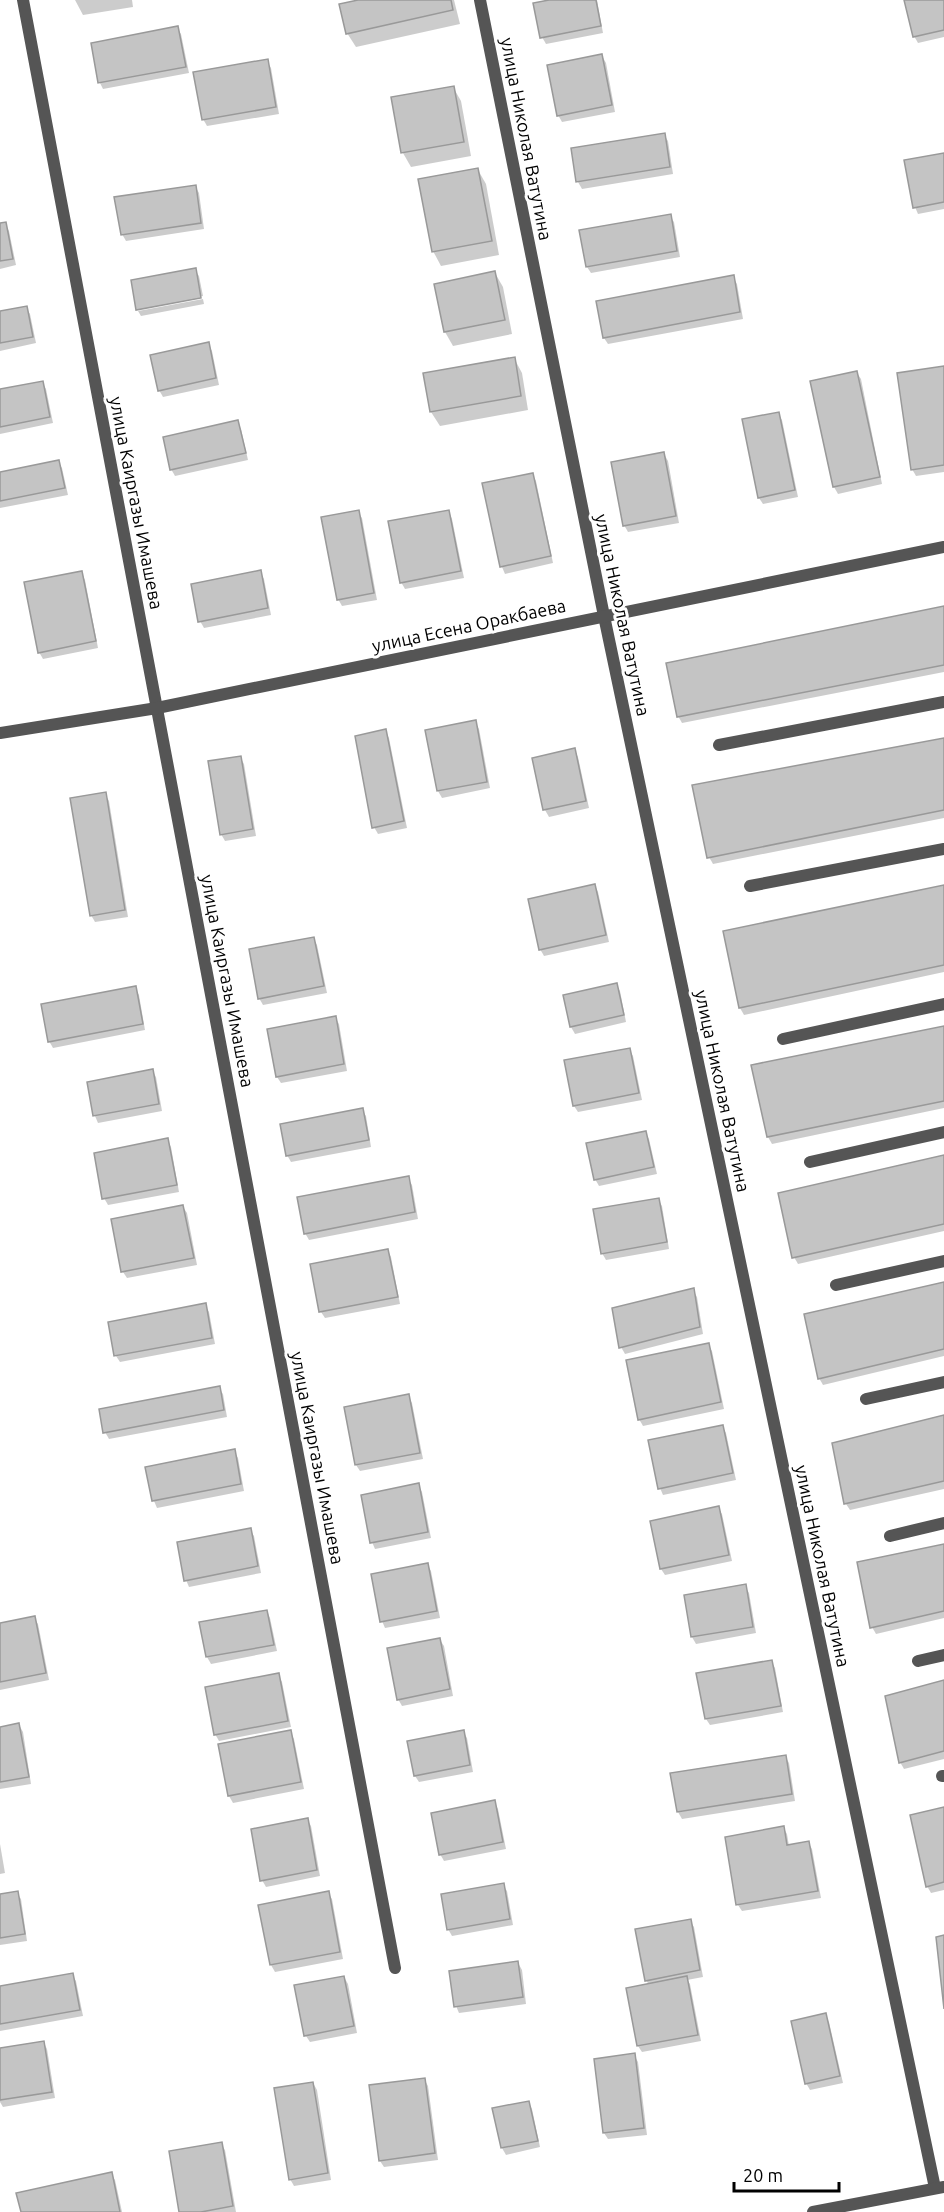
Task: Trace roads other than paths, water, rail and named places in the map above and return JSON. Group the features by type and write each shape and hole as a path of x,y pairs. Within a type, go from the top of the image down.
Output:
{"street":[{"name":"улица Каиргазы Имашева","path":"23,0 395,1968"},
{"name":"улица Николая Ватутина","path":"480,0 604,616 940,2187"},
{"name":"улица Есена Оракбаева","path":"0,733 157,708 944,547"},
{"path":"719,745 944,702"},
{"path":"750,886 944,849"},
{"path":"783,1039 944,1004"},
{"path":"810,1162 944,1132"},
{"path":"836,1285 944,1261"},
{"path":"866,1399 944,1382"},
{"path":"890,1536 944,1523"},
{"path":"918,1661 944,1654"},
{"path":"813,2212 940,2187"}]}
